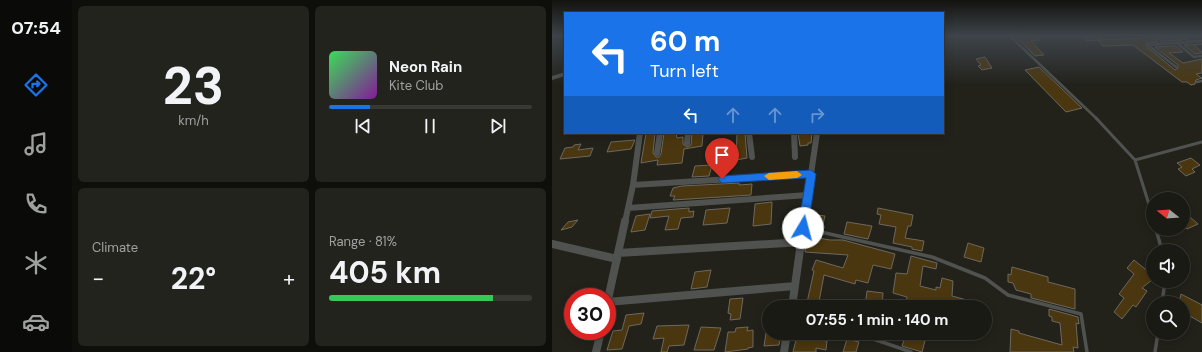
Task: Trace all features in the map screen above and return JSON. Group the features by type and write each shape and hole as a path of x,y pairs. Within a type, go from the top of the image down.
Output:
{"street":[{"path":"552,78 564,74"},
{"path":"611,288 633,185 640,134"},
{"path":"657,153 660,134"},
{"path":"687,143 688,134"},
{"path":"749,134 752,157"},
{"path":"794,134 795,157"},
{"path":"793,300 817,134"},
{"path":"633,185 811,174"},
{"path":"628,208 808,195"},
{"path":"552,244 618,256 802,242"},
{"path":"616,302 795,286"},
{"path":"596,352 599,340"},
{"path":"784,352 786,340"}],"lane":[{"path":"1027,52 1094,115 1135,160 1146,195"},
{"path":"1157,52 1176,67"},
{"path":"1188,52 1194,57 1202,56"},
{"path":"1197,82 1202,81"},
{"path":"1135,160 1202,142"},
{"path":"1198,143 1202,147"},
{"path":"803,228 932,257 985,278 1008,295 1082,314 1087,352"},
{"path":"877,340 912,352"},
{"path":"1155,352 1157,340"}],"building":[{"path":"1031,52 1042,52 1044,55 1035,56"},
{"path":"1143,52 1154,52 1175,70 1178,68 1178,65 1162,52 1177,52 1169,53 1183,63 1202,59 1202,73 1196,74 1202,78 1196,80 1195,84 1191,85 1187,82 1182,82"},
{"path":"985,57 992,68 982,70 978,66 981,65 976,59"},
{"path":"1039,67 1082,108 1066,112 1025,70"},
{"path":"646,134 655,134 653,153 656,157 659,157 661,154 664,134 676,134 677,138 683,137 683,144 687,147 691,145 692,134 703,134 702,146 684,149 682,163 657,165 658,160 641,163"},
{"path":"737,134 745,134 747,158 736,160"},
{"path":"798,134 812,134 811,143 800,146"},
{"path":"635,140 631,149 607,152 611,142"},
{"path":"581,144 578,150 593,148 590,156 560,159 565,148"},
{"path":"1191,158 1200,165 1192,169 1195,172 1186,176 1178,169 1182,167 1177,163"},
{"path":"712,165 709,176 692,177 695,166"},
{"path":"739,183 739,185 752,184 751,195 673,200 675,196 670,196 673,188 682,186"},
{"path":"772,202 771,224 753,226 755,204"},
{"path":"689,208 689,212 694,211 693,217 681,218 678,229 665,230 669,216 650,218 652,211"},
{"path":"730,208 727,223 703,225 706,210"},
{"path":"878,208 913,215 911,226 908,226 905,238 924,241 922,251 893,243 896,227 879,224 881,215 877,214"},
{"path":"650,214 645,230 631,232 636,216"},
{"path":"811,214 825,216 822,228 809,226"},
{"path":"1190,217 1198,224 1190,228"},
{"path":"578,220 572,227 561,230 568,222"},
{"path":"847,222 872,226 868,239 844,234"},
{"path":"807,236 830,240 843,240 895,254 891,269 873,265 868,283 856,280 855,284 824,275 819,300 808,300 814,271 812,270 816,260 843,268 848,255 805,252"},
{"path":"968,243 984,248 981,262 964,257"},
{"path":"911,256 937,263 936,269 923,266 920,286 936,290 936,287 940,288 942,278 953,281 952,296 967,300 906,300 907,297 893,293 896,273 907,274"},
{"path":"1134,260 1146,270 1146,285 1142,288 1147,291 1136,307 1133,305 1122,319 1114,312 1124,298 1119,294 1134,274 1127,268"},
{"path":"1012,267 1048,277 1048,282 1075,289 1075,309 1031,298 1031,294 1016,290 1013,283 1008,282 1008,274 1011,275"},
{"path":"711,270 707,287 691,289 695,272"},
{"path":"867,291 883,293 882,300 866,300"},
{"path":"743,298 740,319 730,320 731,314 728,313 730,299"},
{"path":"1190,299 1202,305 1202,323 1190,316"},
{"path":"1049,309 1078,317 1079,324 1076,323 1078,348 1073,347 1074,352 1010,352 1011,329 1019,331 1019,333 1062,345 1060,323 1052,321 1052,317 1049,316"},
{"path":"644,313 641,324 629,326 622,349 607,350 610,340 616,340 616,331 622,330 626,315"},
{"path":"689,325 684,345 669,346 667,352 661,352 664,338 653,339 657,326"},
{"path":"701,327 721,328 714,350 694,350"},
{"path":"748,327 747,331 753,330 753,347 725,352 728,332 735,332 736,328"},
{"path":"765,340 780,340 779,345 764,346"},
{"path":"796,340 827,341 826,350 816,348 816,352 793,352"},
{"path":"847,340 859,342 856,352 843,352"},
{"path":"904,340 925,341 922,352 902,346"}],"slow traffic":[{"path":"769,176 797,175"}],"route":[{"path":"722,179 811,174 803,228"}]}
